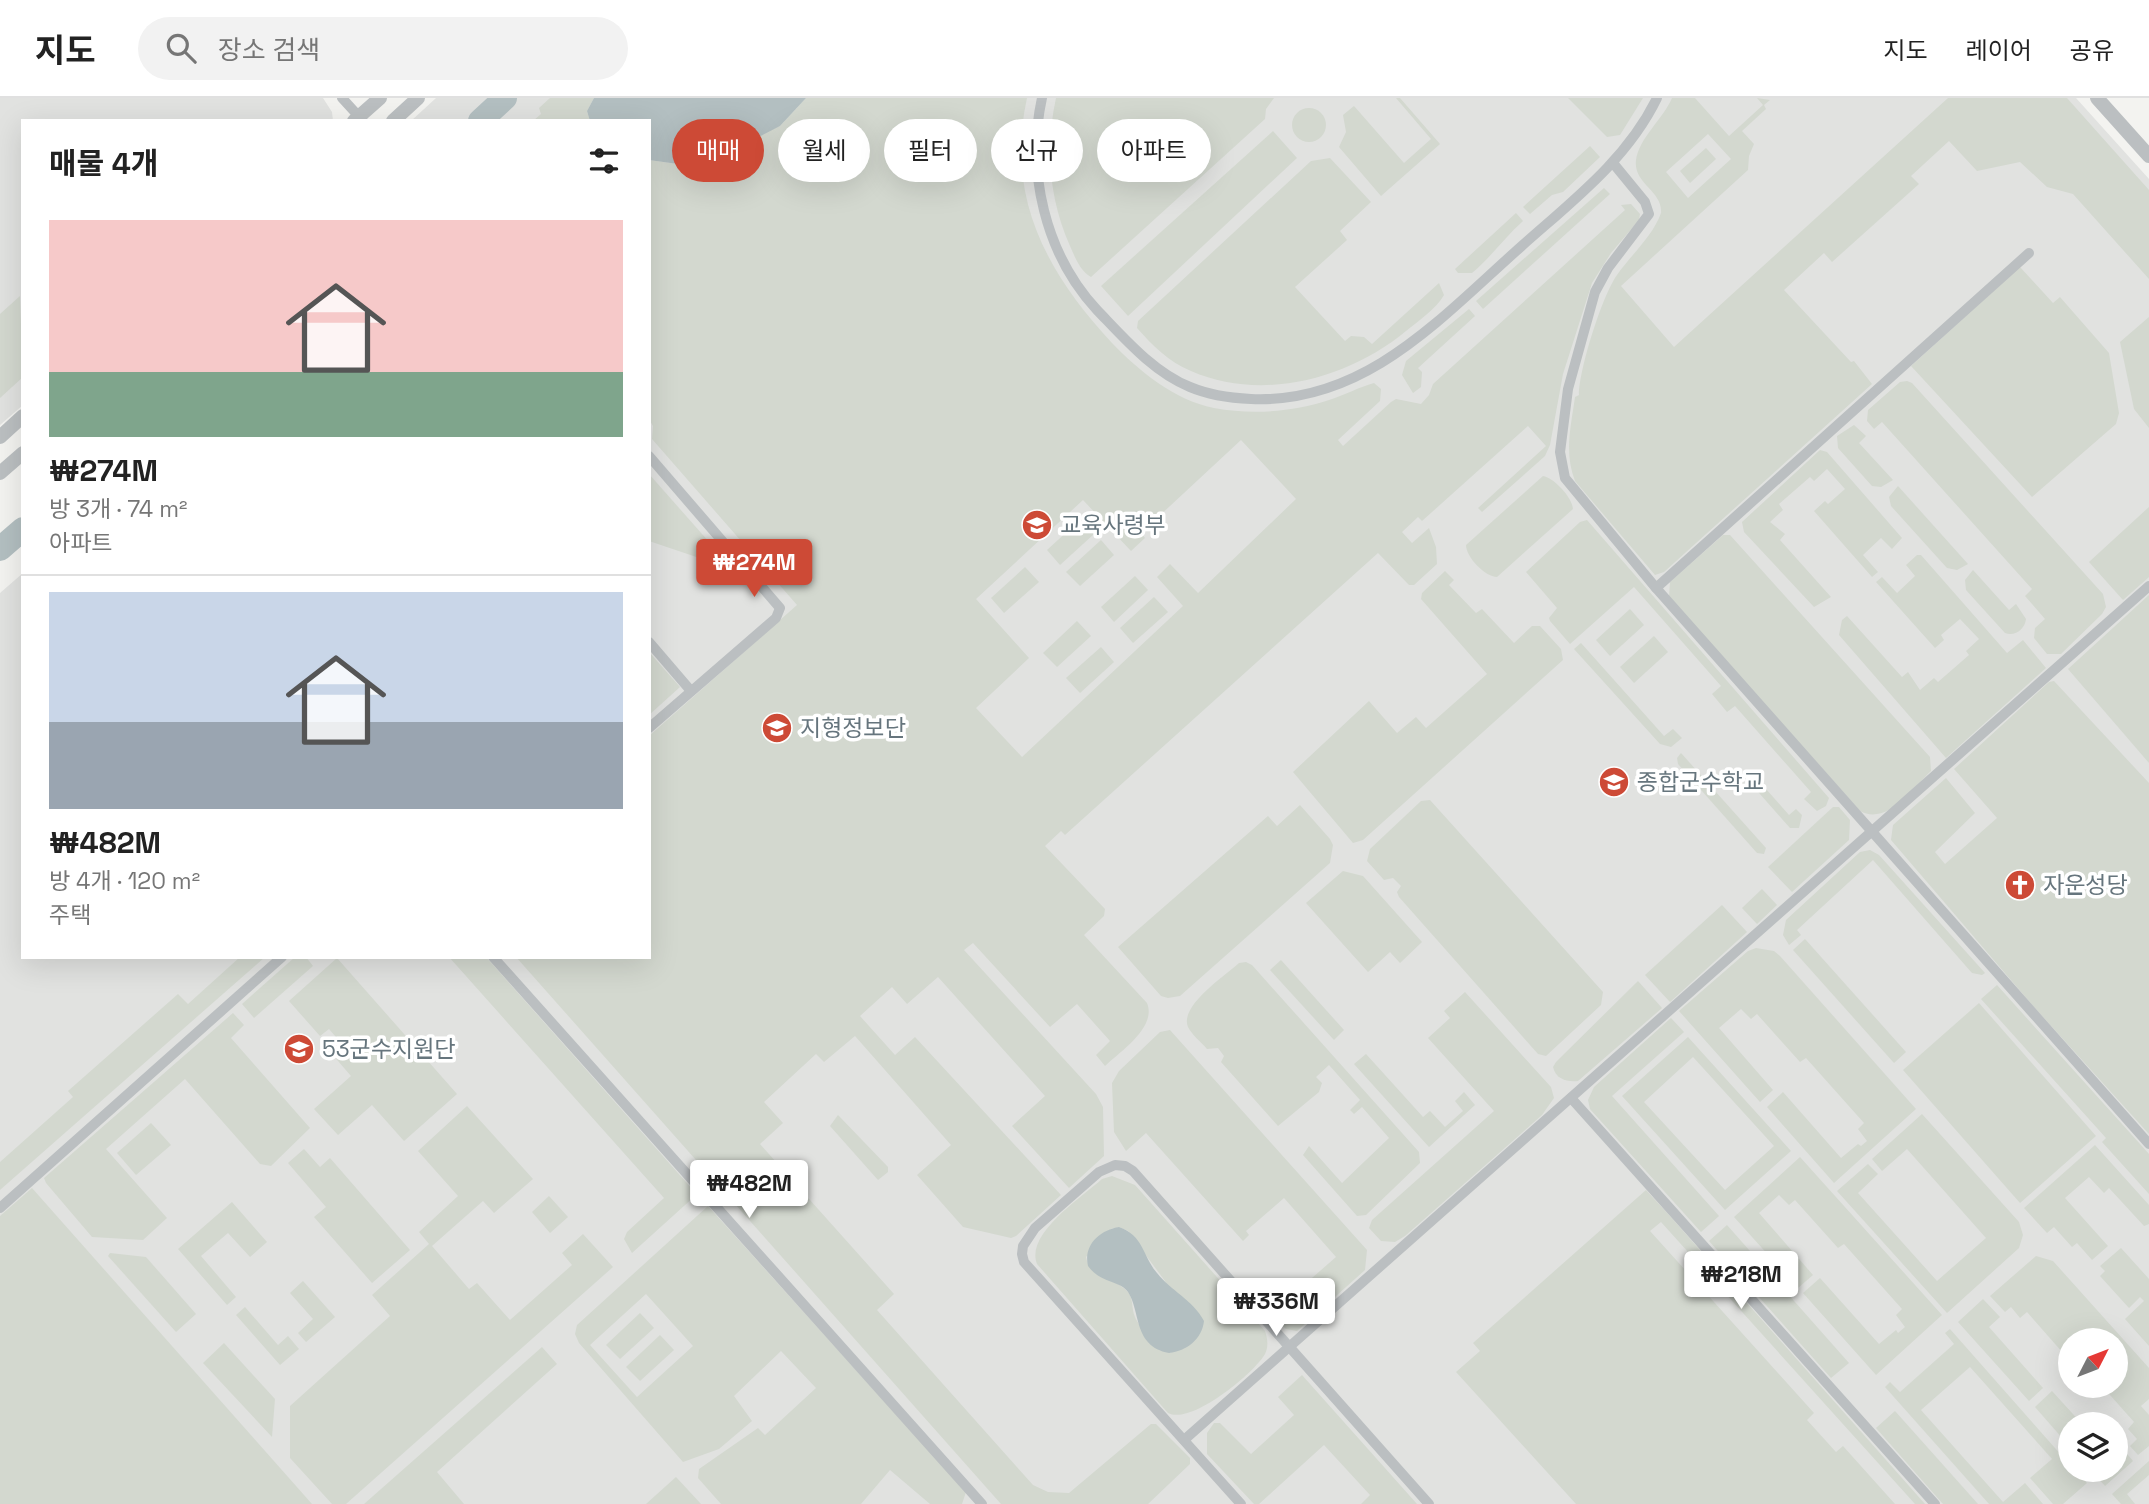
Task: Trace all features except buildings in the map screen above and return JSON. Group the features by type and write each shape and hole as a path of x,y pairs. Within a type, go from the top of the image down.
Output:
{"street":[{"path":"342,98 358,119 380,98"},
{"path":"395,119 418,98"},
{"path":"1042,98 1035,146 1037,180 1047,221 1078,286 1126,341 1188,387 1236,398 1283,399 1310,394 1359,377 1404,350 1613,163 1646,121 1657,98"},
{"path":"2097,98 2149,156"},
{"path":"1613,163 1645,202 1649,214 1608,268 1595,292 1568,389 1561,465 1573,491 2149,1144"},
{"path":"1656,588 2029,253"},
{"path":"0,437 21,418"},
{"path":"0,473 21,455"},
{"path":"651,458 780,608 776,618 651,727"},
{"path":"1184,1440 1571,1098 1673,1012 2149,586"},
{"path":"651,644 691,691"},
{"path":"0,1208 280,959"},
{"path":"495,959 982,1504"},
{"path":"1571,1098 1935,1504"},
{"path":"1241,1504 1024,1262 1021,1254 1023,1245 1044,1220 1099,1172 1115,1165 1125,1166 1429,1504"}],"shaded area":[{"path":"0,98 323,98 332,112 333,119 21,119 21,407 0,425"},
{"path":"436,98 2076,98 2149,179 2149,1504 0,1504 0,593 21,575 21,959 651,959 651,119 413,119"},
{"path":"550,98 594,98 587,111 589,119 535,119 541,114 539,108"},
{"path":"594,98 806,98 786,119 778,119 778,127 764,134 764,119 672,119 672,163 651,160 651,119 589,119 587,111"},
{"path":"806,98 1027,98 1024,119 991,119 991,182 1024,182 1037,231 1051,261 1068,289 1112,343 1158,383 1185,398 1214,408 1258,412 1287,410 1329,400 1374,383 1381,389 1380,401 1338,440 1343,446 1396,399 1421,404 1429,395 1433,384 1625,210 1621,205 1631,204 1640,214 1639,220 1611,253 1592,283 1563,374 1550,445 1545,456 1482,512 1478,508 1546,446 1528,426 1422,521 1418,517 1402,532 1412,543 1429,528 1436,547 1437,564 1414,585 1409,585 1378,553 1065,835 1061,831 1045,846 1105,909 1104,916 1084,935 1147,1003 1147,1021 1136,1038 1105,1066 1096,1055 1110,1041 1077,1004 1050,1027 973,943 964,950 1096,1094 1103,1107 1104,1156 1069,1188 1012,1126 1045,1096 938,977 907,1004 892,987 860,1016 895,1055 915,1037 1061,1195 1016,1236 1011,1238 963,1227 917,1175 951,1145 855,1036 824,1062 816,1054 764,1102 783,1123 760,1144 894,1294 877,1310 1033,1485 1048,1492 1069,1493 1151,1424 1156,1424 1190,1458 1190,1464 1148,1504 1001,1504 518,959 651,959 651,734 797,605 652,439 651,160 672,163 672,182 764,182 764,133 778,127 778,182 870,182 870,119 786,119","holes":["1241,440 1296,499 1198,593 1170,564 1157,577 1183,606 1022,757 976,708 1029,658 976,599 1083,500 1131,551 1145,538 1141,533"]},
{"path":"1056,98 1274,98 1266,109 1265,119 1211,168 1211,119 1097,119 1097,182 1196,182 1091,277 1081,267 1070,246 1057,210 1052,182 1083,182 1083,119 1053,117"},
{"path":"1396,98 1400,98 1440,144 1381,196 1339,147 1346,132 1343,115 1354,106 1404,163 1431,139"},
{"path":"1568,98 1643,98 1620,135 1607,137"},
{"path":"1672,98 1695,98 1729,136 1763,105 1757,98 1770,100 1764,105 1766,109 1742,131 1754,144 1749,156 1748,170 1621,286 1674,347 1948,98 2067,98 2149,190 2149,279 2073,194 2047,187 2020,162 1977,171 1949,141 1911,176 1919,184 1832,262 1824,253 1784,290 1851,362 1854,361 1872,384 1664,572 1655,575 1575,481 1569,439 1575,397 1579,395 1587,352 1598,316 1617,275 1647,238 1661,213 1658,199 1639,175 1636,160 1642,144","holes":["1708,134 1731,159 1688,198 1666,172"]},
{"path":"1309,108 1321,113 1326,125 1321,137 1309,142 1297,137 1292,125 1297,113"},
{"path":"1273,131 1297,158 1128,316 1101,286"},
{"path":"1590,146 1600,157 1563,192 1552,195 1530,214 1523,207"},
{"path":"1706,148 1716,159 1690,183 1680,171"},
{"path":"1330,158 1371,202 1340,231 1347,240 1295,287 1345,341 1351,336 1364,337 1372,344 1439,283 1444,295 1436,305 1383,348 1358,362 1303,381 1246,385 1218,380 1183,367 1155,347 1137,328 1138,321 1311,161"},
{"path":"1604,188 1610,194 1483,309 1476,301"},
{"path":"1516,213 1523,221 1485,261 1472,273 1458,273 1455,269"},
{"path":"2020,267 2053,303 2060,297 2109,353 2119,413 2116,424 2032,497 1911,366"},
{"path":"20,296 21,379 0,398 0,314"},
{"path":"1469,309 1475,316 1418,368 1422,372 1421,387 1413,393 1402,375 1406,361"},
{"path":"2149,317 2149,428 2134,409 2120,342"},
{"path":"1900,382 1912,383 2103,594 2106,607 2102,614 2061,654 2047,654 2034,638 2035,628 2045,619 2025,596 2032,589 1882,422 1874,429 1867,421 1868,410"},
{"path":"1854,425 1866,436 1859,443 1893,480 1881,487 1872,486 1838,448 1837,436"},
{"path":"1820,450 1827,452 1902,538 1892,549 1881,538 1863,555 1878,572 1872,577 1814,511 1825,501 1828,504 1845,489 1827,469 1814,481 1810,477 1779,504 1783,510 1770,522 1785,534 1780,540 1831,597 1814,607 1744,532 1742,522"},
{"path":"651,476 725,560 720,565 651,542"},
{"path":"1543,476 1562,489 1573,509 1497,577 1487,574 1473,560 1466,545"},
{"path":"1898,486 1968,564 1957,570 1947,568 1891,506 1889,497"},
{"path":"2149,507 2149,577 2123,600 2089,562"},
{"path":"1081,519 1094,534 1060,565 1047,550"},
{"path":"1587,520 1829,798 1826,806 1817,811 1804,799 1811,792 1735,706 1727,712 1712,694 1721,686 1634,587 1570,644 1550,621 1549,618 1557,608 1526,572 1580,522"},
{"path":"1723,535 1730,535 1930,757 1931,771 1890,809 1870,814 1860,811 1669,597 1670,582"},
{"path":"1101,540 1114,555 1080,586 1066,572"},
{"path":"1917,555 1921,555 2007,653 2023,640 2046,668 1946,758 1839,635 1842,620 1847,616 1902,677 1908,672 1920,690 1934,678 1938,682 1969,655 1966,651 1979,639 1960,619 1941,635 1944,640 1935,648 1876,582 1882,577 1897,593 1915,576 1906,565"},
{"path":"1025,567 1039,582 1004,613 991,598"},
{"path":"1973,570 2009,610 2016,604 2026,619 2019,631 2005,633 1966,590 1965,580"},
{"path":"1445,571 1454,580 1449,585 1476,613 1482,609 1514,643 1532,626 1540,626 1561,649 1563,660 1363,840 1353,843 1293,772 1369,701 1397,733 1416,717 1426,728 1487,674 1421,599 1422,593"},
{"path":"1135,576 1148,590 1114,622 1101,607"},
{"path":"2149,595 2149,763 2068,669"},
{"path":"1154,597 1168,612 1133,643 1120,628"},
{"path":"1630,609 1644,625 1610,656 1596,640"},
{"path":"1077,621 1091,636 1057,667 1043,653"},
{"path":"1654,636 1668,652 1634,683 1620,667"},
{"path":"1581,643 1664,736 1673,729 1682,738 1671,747 1660,744 1574,649"},
{"path":"1101,647 1114,662 1080,693 1066,678"},
{"path":"651,654 680,687 651,713"},
{"path":"2054,681 2149,783 2149,1134 2034,1007 1891,840 1893,825 1946,778 1975,813 1935,852 1945,864 1997,818 1954,769 2049,682"},
{"path":"1681,753 1766,848 1764,854 1757,853 1678,764 1677,758"},
{"path":"1758,780 1789,815 1796,809 1802,815 1799,828 1790,828 1752,785"},
{"path":"1430,800 1603,992 1601,1005 1546,1056 1538,1054 1399,897 1397,892 1401,886 1393,878 1384,880 1367,861 1370,849 1421,801"},
{"path":"1300,805 1330,839 1333,845 1330,863 1180,996 1161,996 1118,947 1268,816 1277,826"},
{"path":"1833,807 1839,807 1850,820 1849,840 1792,892 1768,867"},
{"path":"1870,850 1879,855 1985,973 1972,973 1873,860 1797,930 1801,935 1789,945 1783,935 1786,920 1860,852"},
{"path":"1343,871 1363,876 1422,942 1400,963 1390,952 1368,972 1306,903"},
{"path":"1762,889 1777,905 1757,924 1742,908"},
{"path":"1722,905 1747,932 1670,1002 1645,975"},
{"path":"1805,939 1906,1052 1894,1063 1793,950"},
{"path":"1756,948 1774,951 1780,956 1916,1109 1834,1183 1767,1107 1783,1092 1841,1158 1858,1144 1861,1146 1867,1141 1858,1129 1864,1123 1806,1058 1800,1062 1757,1014 1751,1019 1741,1009 1719,1028 1773,1090 1760,1102 1679,1011 1748,951"},
{"path":"238,959 263,959 0,1190 0,1162 73,1097 68,1091 178,994 188,1004"},
{"path":"293,959 308,959 313,966 254,1018 242,1004"},
{"path":"338,959 457,1094 404,1141 372,1105 338,1135 314,1109 351,1076 332,1054 342,1044 329,1029 320,1036 289,1001"},
{"path":"451,959 488,959 694,1191 695,1196 632,1253 624,1239 627,1232 664,1198"},
{"path":"1281,960 1344,1030 1334,1040 1270,970"},
{"path":"1239,963 1252,965 1419,1152 1420,1163 1366,1215 1357,1216 1303,1155 1309,1146 1342,1183 1389,1138 1362,1107 1354,1114 1350,1110 1360,1100 1329,1065 1316,1077 1322,1083 1319,1092 1278,1126 1221,1062 1224,1056 1218,1048 1207,1049 1188,1027 1187,1019 1196,1001"},
{"path":"1638,981 1662,1008 1578,1081 1559,1077 1553,1067 1556,1062"},
{"path":"1997,985 2149,1154 2149,1194 2102,1142 2106,1138 1981,999"},
{"path":"1465,992 1551,1087 1554,1098 1542,1115 1405,1236 1395,1242 1381,1241 1369,1228 1372,1220 1494,1111 1428,1038 1450,1018 1444,1011"},
{"path":"1979,1003 2096,1136 2020,1203 1903,1070"},
{"path":"233,1013 244,1025 231,1038 310,1128 271,1166 260,1164 185,1079 106,1149 167,1218 143,1240 92,1237 44,1178"},
{"path":"1671,1018 1684,1032 1612,1096 1719,1216 1701,1232 1590,1109 1588,1100 1594,1087"},
{"path":"1170,1030 1367,1250 1365,1270 1297,1331 1286,1329 1276,1319 1302,1297 1297,1291 1336,1257 1284,1198 1246,1231 1249,1235 1243,1241 1146,1133 1126,1151 1114,1132 1112,1083 1119,1071 1160,1032"},
{"path":"1688,1037 1791,1151 1725,1210 1622,1096","holes":["1693,1057 1774,1146 1725,1190 1644,1102"]},
{"path":"1366,1054 1423,1117 1430,1111 1445,1127 1463,1111 1455,1101 1464,1092 1475,1105 1429,1147 1354,1064"},
{"path":"467,1106 533,1179 494,1213 483,1201 432,1246 469,1289 477,1283 510,1320 572,1265 562,1253 583,1234 613,1267 346,1504 332,1504 290,1458 290,1406 390,1316 372,1295 429,1244 419,1232 458,1196 418,1151"},
{"path":"1922,1114 2019,1222 2023,1235 2019,1248 1947,1313 1837,1191 1868,1164 1878,1174 1858,1193 1937,1281 1986,1238 1907,1149 1882,1171 1872,1159"},
{"path":"838,1115 888,1167 888,1172 878,1180 830,1126"},
{"path":"151,1123 171,1145 136,1175 117,1153"},
{"path":"2095,1145 2149,1205 2149,1224 2144,1226 2109,1188 2104,1193 2089,1177 2065,1198 2108,1246 2092,1260 2077,1243 2072,1247 2054,1227 2047,1233 2024,1208"},
{"path":"304,1149 320,1167 330,1158 410,1250 372,1283 314,1217 326,1207 288,1163"},
{"path":"1800,1157 1942,1315 1876,1375 1803,1293 1820,1278 1879,1344 1896,1330 1898,1333 1905,1327 1896,1315 1902,1309 1844,1244 1838,1248 1795,1200 1789,1205 1779,1195 1759,1213 1813,1275 1798,1288 1734,1217"},
{"path":"1112,1176 1135,1185 1265,1331 1266,1351 1256,1365 1219,1397 1191,1412 1178,1415 1168,1413 1037,1264 1035,1253 1047,1229 1069,1206 1102,1179","holes":["1119,1227 1128,1231 1165,1281 1185,1348 1169,1353 1137,1322 1127,1291 1097,1275 1089,1265 1086,1257 1111,1229"]},
{"path":"32,1188 312,1504 0,1504 0,1216"},
{"path":"1646,1190 1925,1504 1915,1504 1661,1222 1650,1231 1814,1413 1807,1420 1836,1452 1843,1446 1895,1504 1576,1504 1456,1372 1480,1351 1473,1343"},
{"path":"549,1196 568,1217 550,1233 532,1212"},
{"path":"232,1202 267,1242 250,1257 228,1233 201,1256 236,1297 227,1305 178,1249"},
{"path":"708,1206 966,1492 962,1504 930,1504 890,1470 861,1504 721,1504 698,1478 699,1469 758,1428 765,1435 816,1388 781,1351 734,1396 752,1421 719,1449 683,1462 579,1343 575,1334 577,1325","holes":["646,1294 693,1346 637,1397 590,1345"]},
{"path":"1727,1225 1849,1363 1831,1378 1709,1241"},
{"path":"1119,1227 1133,1235 1157,1273 1194,1307 1204,1321 1197,1339 1187,1347 1169,1353 1149,1343 1125,1288 1098,1276 1088,1266 1088,1251 1094,1240 1105,1231"},
{"path":"2121,1248 2149,1279 2149,1346 2125,1319 2144,1301 2140,1297 2129,1308 2100,1276 2105,1271 2100,1266"},
{"path":"110,1253 146,1257 196,1314 176,1332 108,1256"},
{"path":"2036,1256 2053,1261 2113,1328 2058,1328 2058,1347 2027,1312 2020,1318 2011,1307 2005,1312 1990,1296"},
{"path":"303,1281 335,1317 306,1342 298,1333 313,1319 290,1293"},
{"path":"1983,1299 2000,1317 1989,1327 2043,1388 2029,1401 1958,1322"},
{"path":"245,1307 278,1345 288,1336 299,1349 280,1365 236,1315"},
{"path":"640,1313 654,1328 620,1359 606,1345"},
{"path":"1950,1329 2058,1451 2058,1482 2087,1483 2063,1504 2053,1504 2030,1478 2052,1459 1970,1367 1921,1410 2003,1502 2025,1483 2043,1504 1989,1504 1885,1387 1890,1382 1900,1392 1954,1344 1945,1333"},
{"path":"660,1335 674,1350 640,1381 626,1367"},
{"path":"224,1343 275,1399 272,1437 203,1363"},
{"path":"2128,1345 2149,1368 2149,1399 2141,1406 2149,1415 2149,1446 2138,1455 2130,1446 2137,1439 2128,1429 2134,1422 2128,1412 2113,1398 2128,1398"},
{"path":"542,1347 557,1364 437,1472 464,1504 364,1504"},
{"path":"1302,1375 1417,1504 1361,1504 1370,1495 1324,1445 1259,1504 1254,1504 1207,1454 1207,1433 1214,1423 1220,1423 1251,1454 1294,1415 1278,1397"},
{"path":"2052,1391 2071,1412 2058,1412 2058,1433 2035,1407"},
{"path":"1895,1411 1978,1504 1943,1504 1876,1428"},
{"path":"2149,1461 2149,1475 2127,1494 2135,1504 2121,1504 2112,1494"},
{"path":"676,1477 701,1504 646,1504"}],"waterway":[{"path":"482,119 505,98"},
{"path":"0,549 21,531"}],"place":[{"name":"교육사령부","path":"1037,525"},
{"name":"지형정보단","path":"777,728"},
{"name":"종합군수학교","path":"1614,782"},
{"name":"자운성당","path":"2020,885"},
{"name":"53군수지원단","path":"299,1049"}]}
